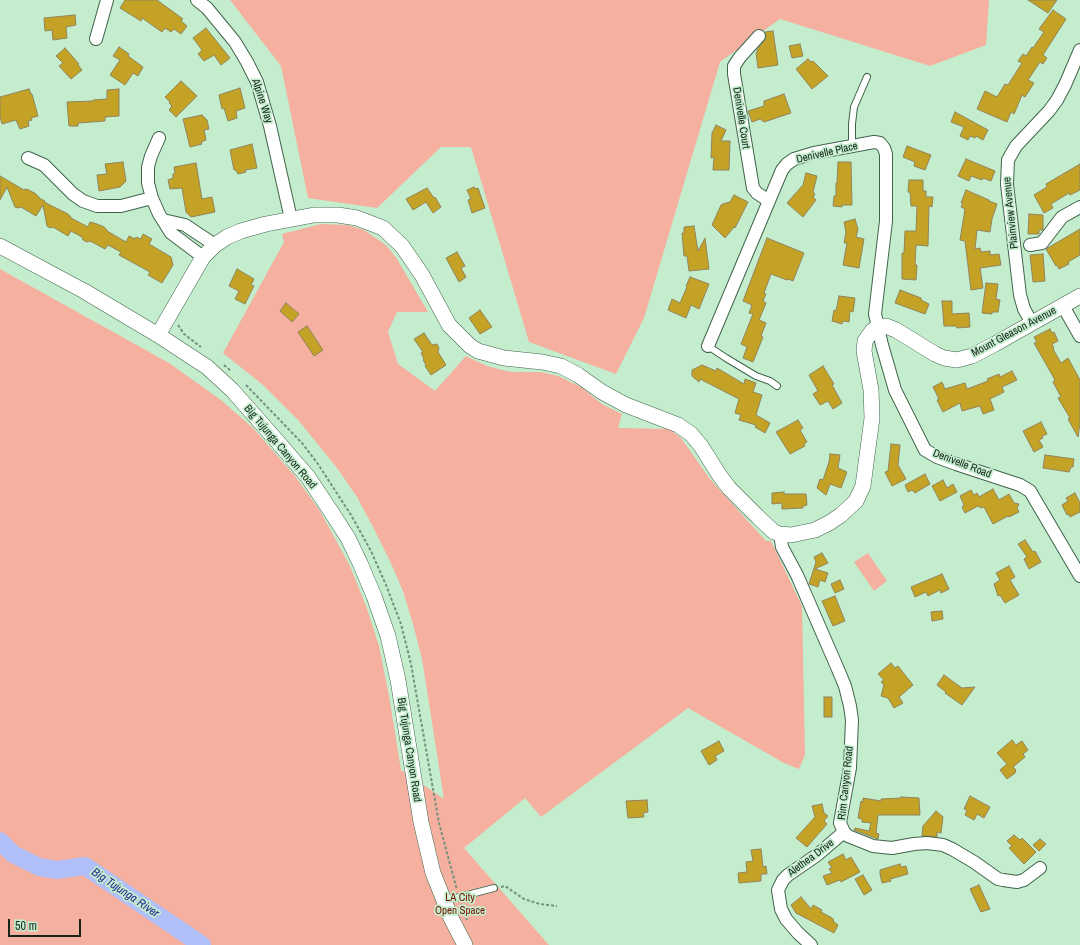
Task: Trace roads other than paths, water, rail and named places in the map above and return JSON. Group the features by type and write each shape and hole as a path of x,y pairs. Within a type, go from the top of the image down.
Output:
{"street":[{"path":"96,39 107,0"},
{"name":"Alpine Way","path":"197,0 212,13 235,42 257,82 270,126 291,219"},
{"name":"Denivelle Court","path":"758,36 734,66 734,74 753,188 757,193 769,201"},
{"name":"Plainview Avenue","path":"1032,323 1024,309 1020,296 1007,184 1008,160 1016,146 1049,110 1059,96 1080,50"},
{"path":"159,138 148,167 148,183 152,198 171,233 203,257"},
{"name":"Denivelle Place","path":"708,346 782,170 787,164 804,156 874,142 880,143 886,154 886,220 875,310 878,327"},
{"path":"28,158 44,165 73,194 83,201 97,206 121,206 152,198"},
{"path":"1030,245 1042,243 1062,217 1080,207"},
{"path":"158,335 203,257 215,245 227,237 242,231 314,215 338,215 357,218 383,228 402,246 413,260 449,325 470,346 478,351 496,357 542,362 561,366 578,374 602,392 626,405 638,411 665,419 678,425 691,434 701,446 729,488 765,525 774,532 791,535 815,530 829,523 849,509 856,501 863,486 872,418 871,390 864,351 865,341 872,331 878,327"},
{"path":"163,220 185,225 215,245"},
{"name":"Big Tujunga Canyon Road","path":"0,246 84,291 158,335 207,368 232,390 308,477 348,538 374,596 388,636 398,680 421,822 433,873 451,918 465,945"},
{"name":"Mount Gleason Avenue","path":"878,327 886,326 896,330 935,354 944,358 957,360 972,356 1080,296"},
{"path":"1063,306 1080,336"},
{"name":"Denivelle Road","path":"878,327 895,390 916,436 925,450 956,464 1020,485 1030,491 1080,576"},
{"name":"Rim Canyon Road","path":"780,534 782,547 797,575 837,667 845,686 850,706 852,720 850,768 840,823 844,832 848,836 873,846 892,848 927,843 943,845 974,862 998,879 1003,880 1017,882 1024,880 1040,868"},
{"name":"Alethea Drive","path":"811,945 798,934 786,919 778,890 783,880 788,875 817,855 844,832"}],"lane":[{"path":"852,147 854,107 867,77"},
{"path":"708,346 756,376 770,381 777,386"},
{"path":"444,901 494,888"}],"waterway":[{"name":"Big Tujunga River","path":"0,841 13,854 39,867 57,870 85,866 202,945"}],"park label":[{"name":"LA City Open Space","path":"460,904"}]}
